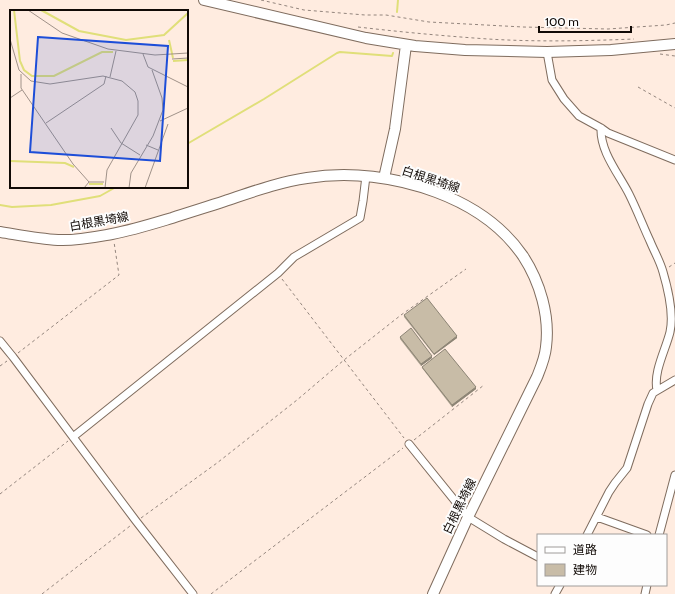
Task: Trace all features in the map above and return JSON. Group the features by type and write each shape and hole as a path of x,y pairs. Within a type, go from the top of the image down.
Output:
{"main road":[{"path":"204,0 366,38 406,45 465,50 547,52 611,50 675,44"},
{"path":"384,178 394,129 406,45"},
{"name":"白根黒埼線","path":"0,232 58,240 113,234 144,226 223,202 256,190 290,181 309,177 338,175 384,178 429,189 464,204 496,225 508,236 528,264 535,279 545,313 547,331 546,347 543,363 537,377 468,517 433,594"}],"street":[{"path":"547,52 552,80 564,99 579,116 608,133 675,160"},
{"path":"601,128 601,136 609,160 628,193 663,270 671,319 666,348 658,367 656,385 657,390"},
{"path":"73,437 278,274 294,258 360,218 366,176"},
{"path":"0,341 193,594"},
{"path":"588,534 609,492 627,468 652,393 675,380"},
{"path":"409,444 468,517 504,539 537,556"},
{"path":"660,534 675,476"},
{"path":"597,517 644,534"}],"path":[{"path":"261,0 304,10 364,15 386,15 429,22 515,27 608,29 675,23"},
{"path":"356,27 489,39 576,41 639,39"},
{"path":"638,87 675,108"},
{"path":"0,366 119,275 113,234"},
{"path":"663,270 675,263"},
{"path":"42,594 136,521 217,463 297,400 401,314 466,268"},
{"path":"278,274 409,444"},
{"path":"211,594 409,444 484,385"},
{"path":"0,494 73,437"}],"building":[{"path":"427,298 457,336 434,354 404,315"},
{"path":"411,328 432,356 421,364 400,337"},
{"path":"445,349 476,387 452,405 422,367"}],"waterway":[{"path":"397,12 398,0"},
{"path":"188,143 264,99 337,53 392,56 393,53"},
{"path":"0,205 12,207 51,205 100,196 114,188"}]}
